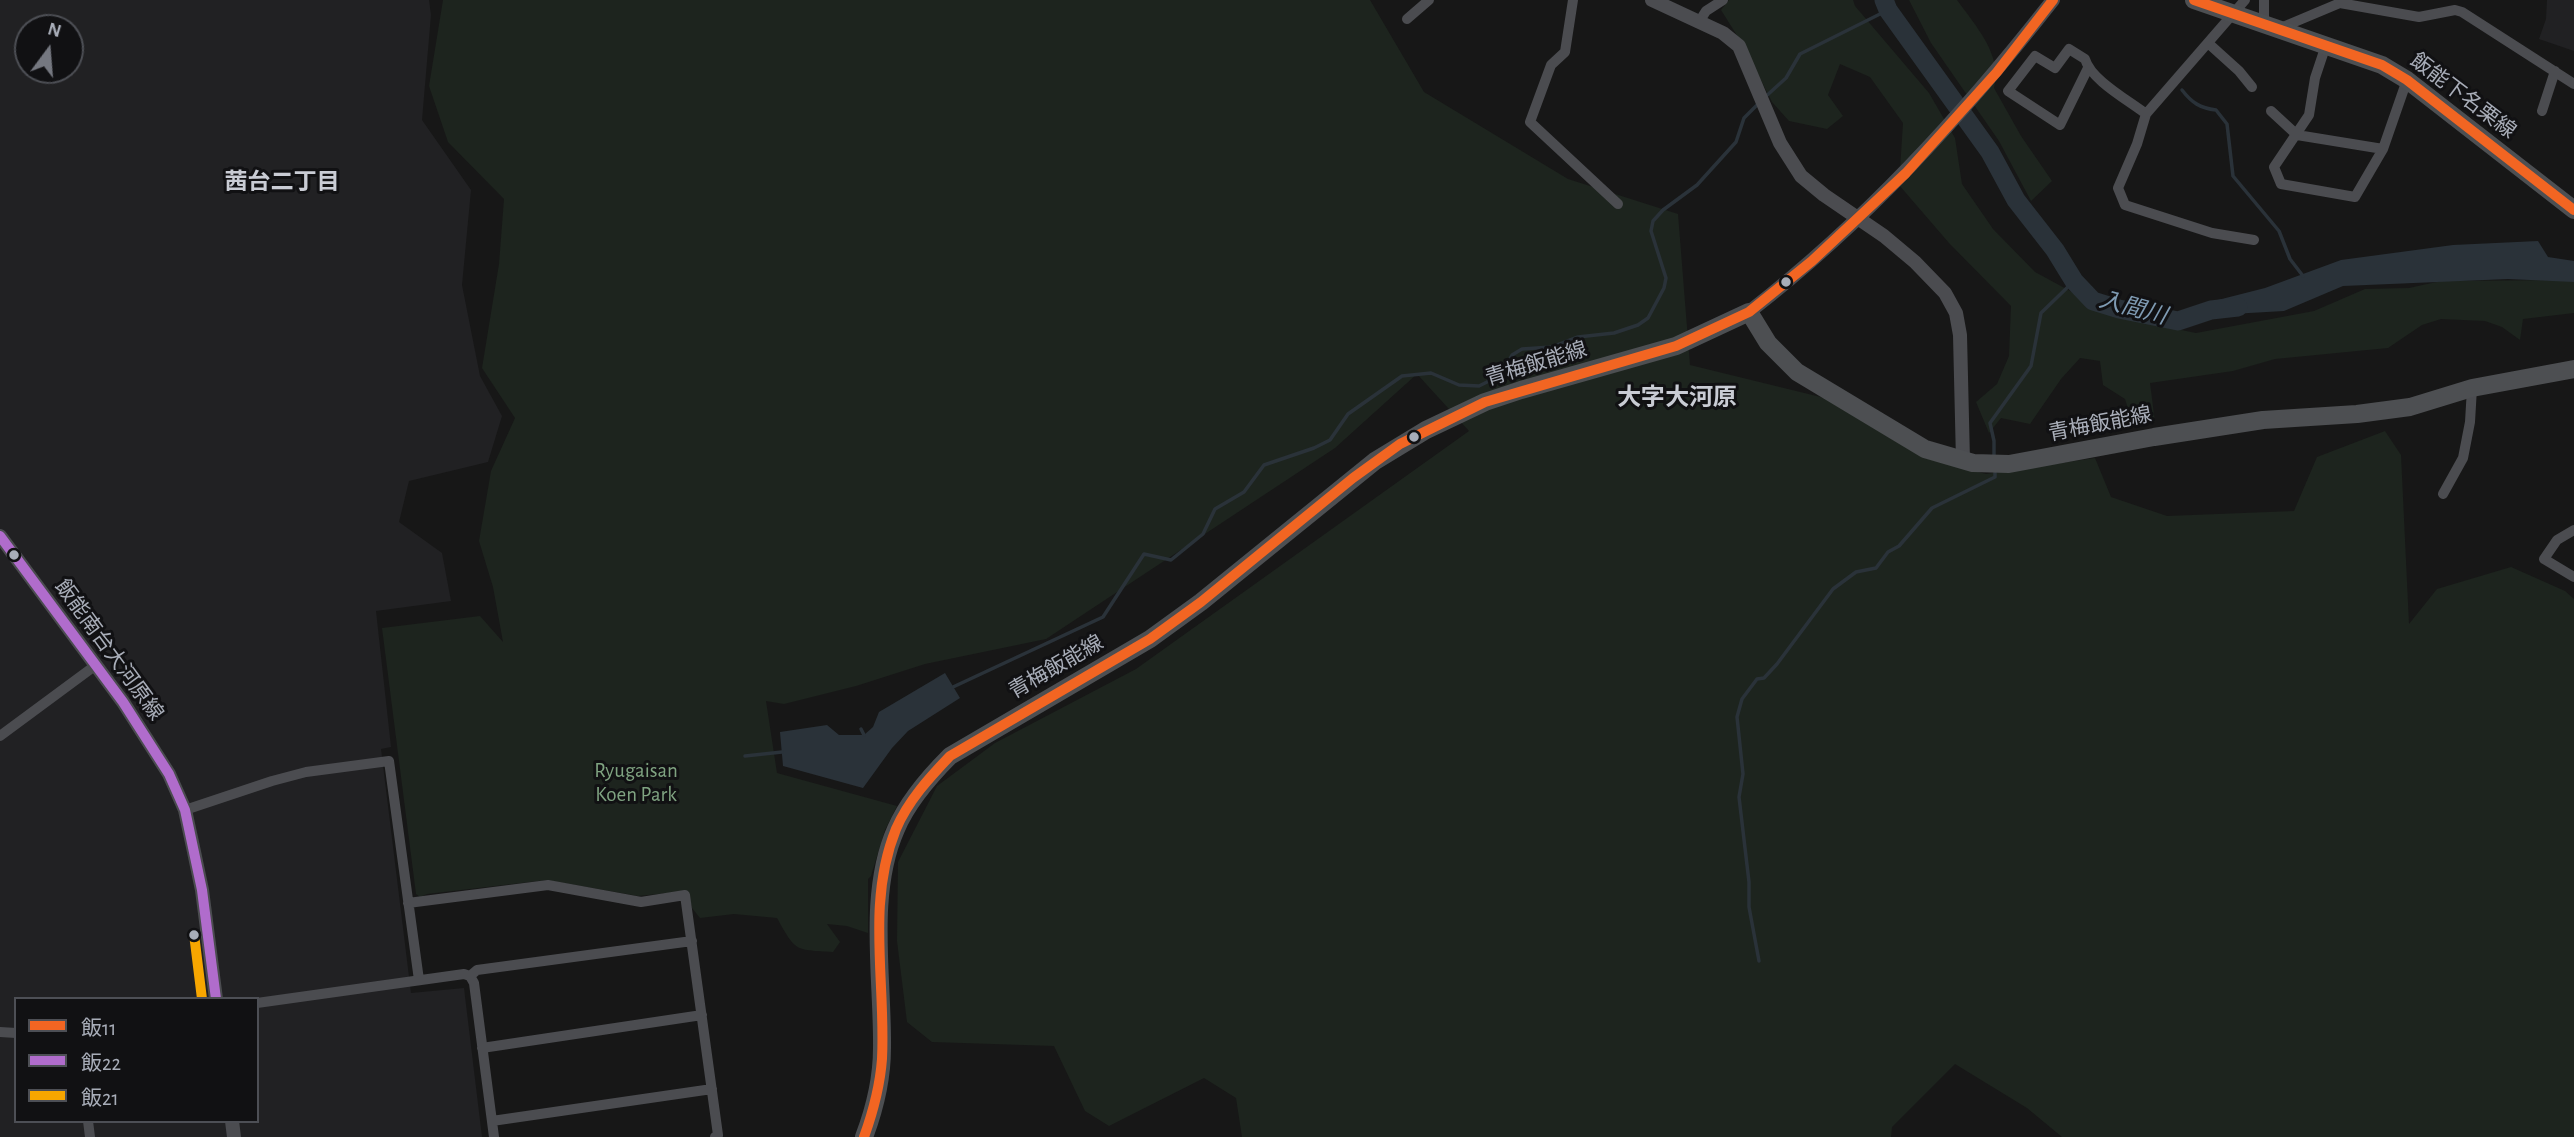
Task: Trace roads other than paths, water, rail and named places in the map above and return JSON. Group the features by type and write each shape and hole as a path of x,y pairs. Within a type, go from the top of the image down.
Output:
{"main road":[{"name":"飯能下名栗線","path":"2194,0 2362,56 2407,80 2574,209"},
{"name":"青梅飯能線","path":"864,1137 879,1082 882,1050 880,961 883,870 896,828 931,775 950,756 1150,639 1201,602 1342,486 1400,443 1485,402 1676,346 1749,312 1768,343 1797,372 1925,449 1971,462 2009,464 2154,436 2250,422 2410,407 2472,388 2574,369"}],"street":[{"path":"1407,19 1429,0"},
{"path":"1573,0 1565,52 1551,65 1530,122 1618,204"},
{"path":"1652,0 1723,33 1739,46 1773,125 1801,176 1915,262 1945,293 1956,313 1960,335 1971,462"},
{"path":"1699,22 1706,11 1723,0"},
{"path":"1749,312 1812,261 1906,173 1997,72 2053,0"},
{"path":"2245,0 2146,114 2137,144 2118,188 2124,205 2212,233 2254,240"},
{"path":"2264,0 2271,27 2340,2 2419,17 2455,10 2574,84"},
{"path":"2208,43 2239,71 2252,87"},
{"path":"2326,45 2315,78 2309,115 2274,167 2281,184 2355,197 2383,149 2407,80"},
{"path":"2088,68 2060,125 2008,91 2035,56 2055,68 2069,49 2085,59 2088,68 2146,114"},
{"path":"2542,111 2555,71"},
{"path":"2271,111 2297,135 2383,149"},
{"path":"2443,494 2463,458 2470,422 2472,388"},
{"path":"2574,530 2557,540 2544,559 2574,577"},
{"name":"飯能南台大河原線","path":"0,536 123,702 169,774 185,810 202,890 216,997"},
{"path":"0,736 96,665"},
{"path":"185,810 306,772 389,761 419,980"},
{"path":"408,903 548,885 641,902 685,895 718,1135 715,1137"},
{"path":"470,976 477,971 692,941"},
{"path":"259,1003 464,974 470,976 474,983 494,1137"},
{"path":"482,1048 702,1015"},
{"path":"492,1121 712,1089"}],"waterway":[{"name":"入間川","path":"1884,0 1888,10 1990,152 2016,200 2055,250 2074,281 2093,301 2178,321 2211,310 2238,307"},
{"path":"1764,98 1786,78 1800,54 1888,10"},
{"path":"2182,90 2197,104 2216,110 2227,124 2233,176 2279,231 2290,259 2303,276"},
{"path":"953,687 1103,617 1144,554 1171,560 1203,534 1215,509 1244,492 1264,465 1330,440 1348,414 1402,376 1431,373 1459,385 1479,386 1495,378 1512,355 1522,349 1552,347 1578,337 1614,333 1638,325 1648,318 1664,288 1666,278 1651,231 1653,221 1663,210 1697,185 1736,142 1744,118 1758,104"},
{"path":"1994,459 1990,423 2031,366 2041,313 2074,281"},
{"path":"1759,961 1749,907 1749,882 1739,797 1743,774 1737,717 1742,699 1757,679 1764,678 1777,664 1833,589 1856,572 1876,568 1888,552 1899,546 1932,508 1995,477 1995,470"},
{"path":"861,729 864,735"},
{"path":"745,756 782,752"}],"district":[{"name":"茜台二丁目","path":"282,182"},
{"name":"大字大河原","path":"1677,398"}],"park label":[{"name":"Ryugaisan Koen Park","path":"636,783"}]}
